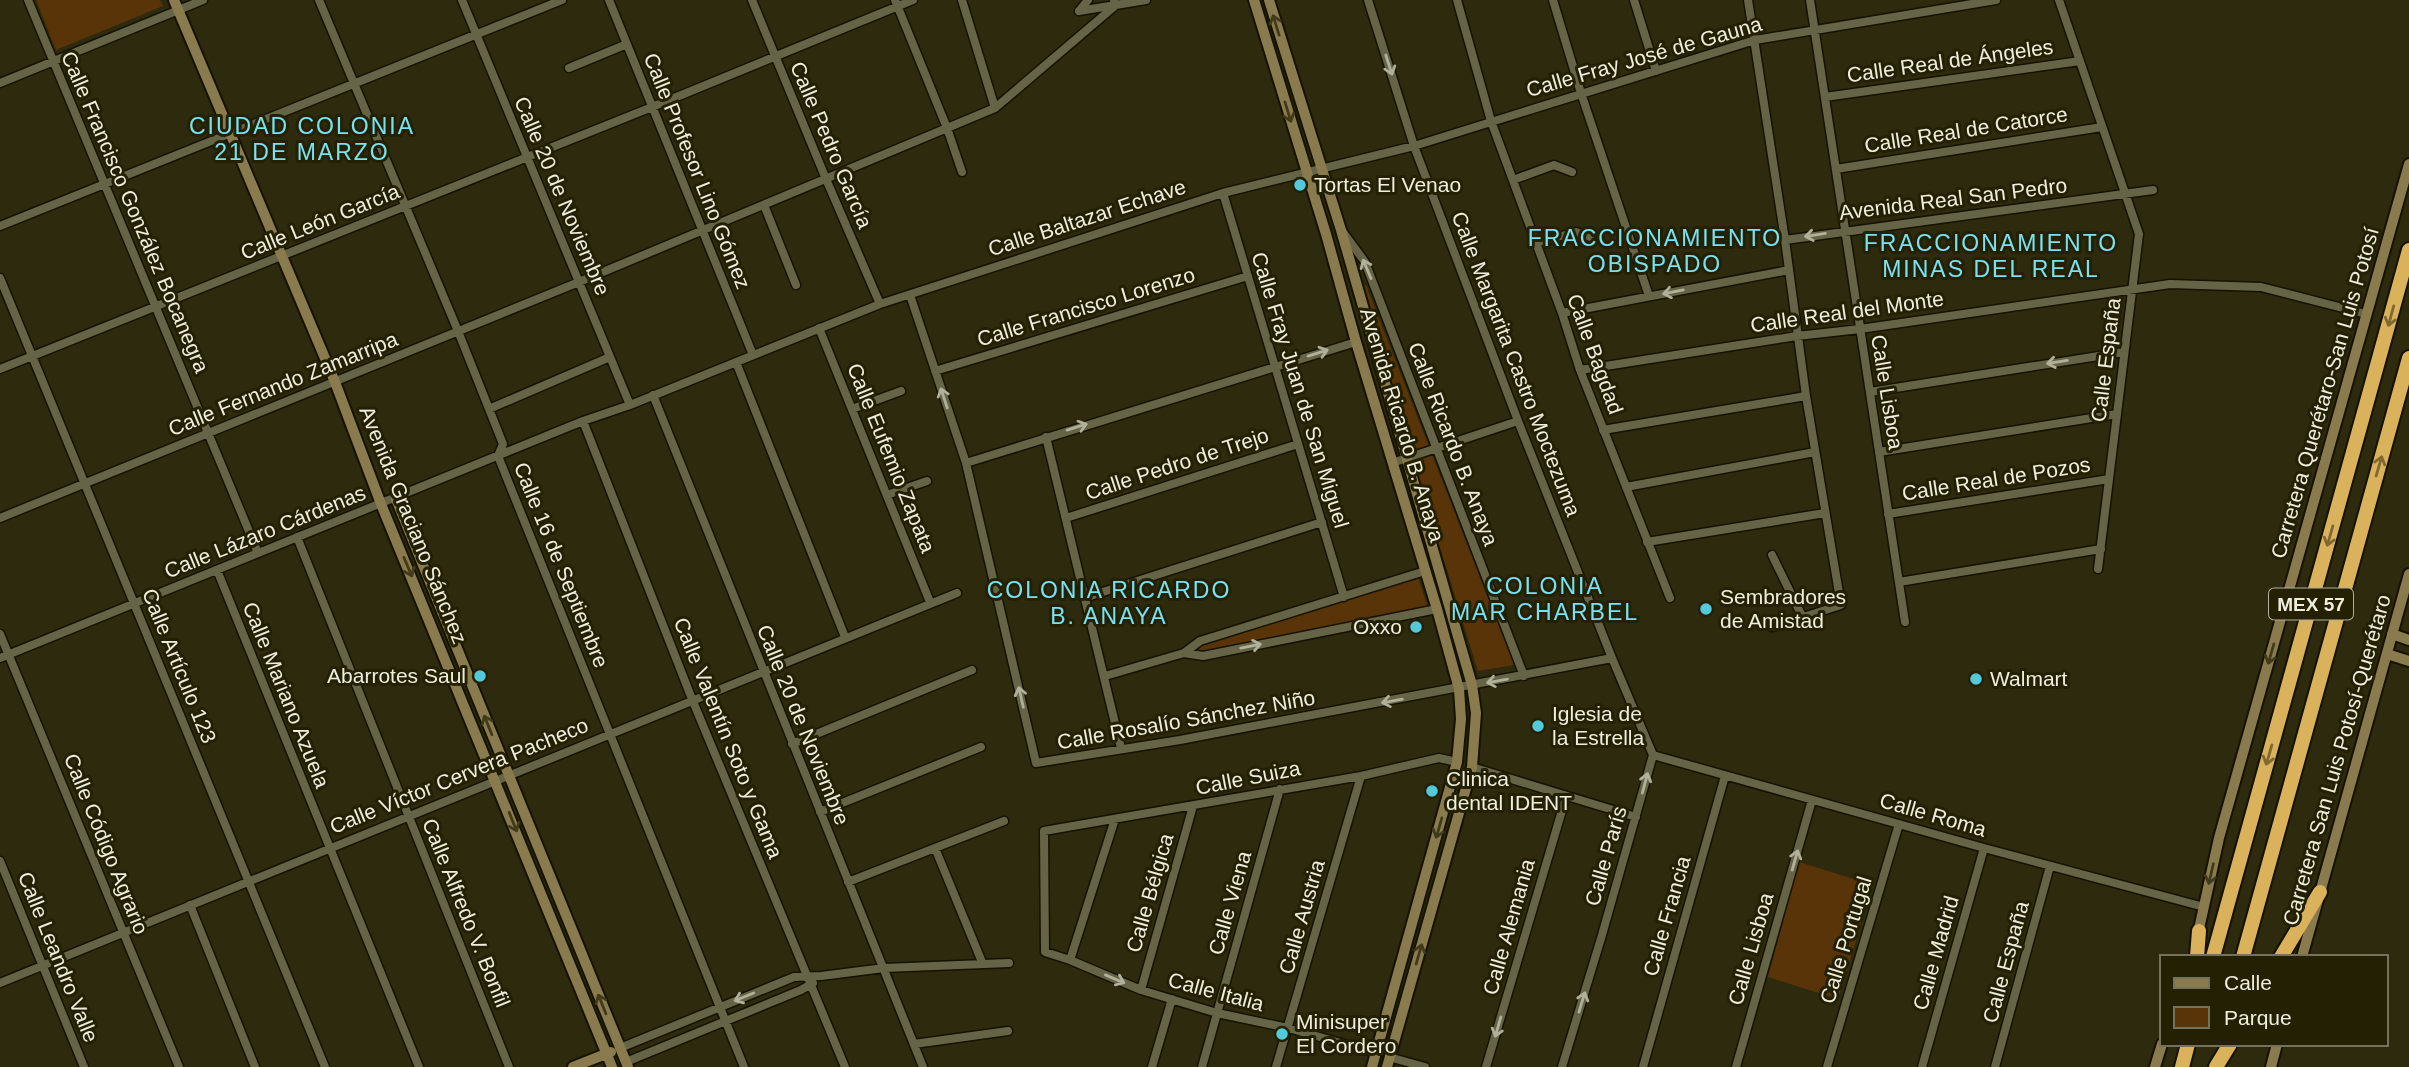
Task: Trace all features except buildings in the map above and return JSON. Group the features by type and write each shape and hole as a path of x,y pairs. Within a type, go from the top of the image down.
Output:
{"highway":[{"name":"MEX 57","path":"2214,955 2409,250"},
{"name":"MEX 57","path":"2244,955 2409,358"},
{"path":"2282,955 2320,891"},
{"path":"2197,955 2199,931"},
{"path":"2182,1067 2187,1046"},
{"path":"2215,1067 2220,1046"},
{"path":"2215,1067 2229,1046"}],"main road":[{"name":"Avenida Ricardo B. Anaya","path":"1254,0 1459,689 1461,719 1457,762 1371,1067"},
{"name":"Avenida Ricardo B. Anaya","path":"1269,0 1341,230 1472,685 1476,713 1472,767 1388,1062"},
{"name":"Avenida Graciano Sánchez","path":"176,5 335,382 382,504 612,1067"},
{"path":"1276,72 1290,68"},
{"name":"Carretera Querétaro-San Luis Potosí","path":"2192,955 2219,838 2409,164"},
{"name":"Avenida Graciano Sánchez","path":"396,499 627,1064"},
{"name":"Carretera San Luis Potosí-Querétaro","path":"2303,955 2409,574"},
{"path":"2392,634 2409,640"},
{"path":"2387,654 2409,661"},
{"path":"1395,985 1409,988"},
{"path":"2155,1067 2161,1046"},
{"path":"2271,1067 2276,1046"},
{"path":"573,1067 620,1048"},
{"path":"612,1067 627,1064"}],"street":[{"name":"Calle Francisco González Bocanegra","path":"28,0 258,553"},
{"path":"0,83 176,5 203,0"},
{"name":"Calle 16 de Septiembre","path":"319,0 458,331 503,444 498,456 744,1067"},
{"name":"Calle 20 de Noviembre","path":"462,0 630,405"},
{"path":"0,226 562,0"},
{"name":"Calle Profesor Lino Gómez","path":"609,0 753,355"},
{"name":"Calle Pedro García","path":"752,0 880,304"},
{"name":"Calle León García","path":"0,369 652,107 897,3 913,0"},
{"path":"962,0 995,108"},
{"path":"1088,0 1079,11 1146,0"},
{"name":"Calle Margarita Castro Moctezuma","path":"1368,0 1414,146 1518,421 1612,658"},
{"name":"Calle Bagdad","path":"1457,0 1491,121 1562,313 1580,370 1670,598"},
{"path":"1553,0 1649,296"},
{"path":"1634,0 1656,71"},
{"path":"1748,0 1806,396 1841,605 1772,627"},
{"name":"Calle Lisboa","path":"1810,0 1906,622"},
{"name":"Calle Fray José de Gauna","path":"1307,173 1414,146 1755,40 1996,0"},
{"name":"Calle España","path":"2059,0 2138,234 2098,569"},
{"path":"897,3 962,172"},
{"name":"Calle Fernando Zamarripa","path":"0,518 579,282 995,108 1115,3"},
{"path":"569,68 626,44"},
{"name":"Calle Real de Ángeles","path":"1825,96 2080,61"},
{"name":"Calle Real de Catorce","path":"1836,169 2102,127"},
{"path":"1513,180 1554,165 1572,172"},
{"name":"Calle Baltazar Echave","path":"736,362 880,304 1223,193 1307,173"},
{"name":"Avenida Real San Pedro","path":"1785,240 2153,190"},
{"name":"Calle Fray Juan de San Miguel","path":"1223,193 1344,597"},
{"path":"764,205 796,285"},
{"name":"Calle Ricardo B. Anaya","path":"1341,230 1365,262 1524,676"},
{"path":"1536,243 1576,232 1590,237"},
{"path":"1562,313 1788,270"},
{"name":"Calle Francisco Lorenzo","path":"935,371 1248,276"},
{"name":"Calle Artículo 123","path":"0,278 326,1067"},
{"name":"Calle Real del Monte","path":"1580,370 1797,336 2170,284 2261,287 2366,314"},
{"name":"Calle Rosalío Sánchez Niño","path":"909,295 965,463 1036,763 1180,740 1612,658"},
{"name":"Calle Eufemio Zapata","path":"819,328 930,602"},
{"path":"965,463 1356,342"},
{"path":"1870,392 2124,352"},
{"path":"489,409 610,357"},
{"path":"736,362 845,637"},
{"name":"Calle Lázaro Cárdenas","path":"4,657 583,421 736,362"},
{"path":"852,409 901,391"},
{"name":"Calle 20 de Noviembre","path":"653,396 923,1067"},
{"path":"1604,430 1806,396"},
{"path":"1879,452 2117,414"},
{"name":"Calle Valentín Soto y Gama","path":"583,421 692,699 845,1067"},
{"path":"1392,463 1518,421"},
{"path":"1046,437 1121,748"},
{"name":"Calle Pedro de Trejo","path":"1066,518 1298,444"},
{"path":"1626,487 1815,452"},
{"name":"Calle Real de Pozos","path":"1888,514 2109,479"},
{"path":"887,495 927,481"},
{"path":"1647,542 1825,513"},
{"path":"1084,598 1322,522"},
{"name":"Calle Alfredo V. Bonfil","path":"297,537 509,1067"},
{"path":"1899,582 2101,549"},
{"path":"1772,555 1802,616"},
{"name":"Calle Mariano Azuela","path":"217,570 419,1067"},
{"path":"1105,676 1184,653 1200,642 1425,571"},
{"name":"Calle Víctor Cervera Pacheco","path":"0,983 957,593"},
{"path":"1184,653 1203,656 1437,609"},
{"name":"Calle Código Agrario","path":"0,634 4,657 179,1067"},
{"path":"1612,658 1653,755"},
{"path":"792,744 972,670"},
{"path":"820,812 981,747"},
{"name":"Calle Roma","path":"1653,755 2204,907"},
{"name":"Calle París","path":"1562,1067 1653,755"},
{"name":"Calle Suiza","path":"1051,956 1045,952 1044,831 1361,776 1439,758 1457,762"},
{"path":"1472,767 1636,817"},
{"name":"Calle Austria","path":"1276,1067 1361,776"},
{"name":"Calle Francia","path":"1643,1067 1725,776"},
{"name":"Calle Viena","path":"1202,1067 1280,789"},
{"name":"Calle Alemania","path":"1486,1067 1566,797"},
{"name":"Calle Lisboa","path":"1736,1067 1812,800"},
{"name":"Calle Bélgica","path":"1141,990 1193,806"},
{"path":"1070,960 1115,819"},
{"path":"848,882 1004,821"},
{"name":"Calle Portugal","path":"1827,1067 1899,824"},
{"path":"935,848 982,962"},
{"name":"Calle Madrid","path":"1922,1067 1984,848"},
{"name":"Calle Leandro Valle","path":"0,861 84,1067"},
{"name":"Calle España","path":"1995,1067 2050,866"},
{"path":"190,905 255,1067"},
{"name":"Calle Italia","path":"1051,956 1070,960 1141,990 1217,1013 1288,1028 1376,1053"},
{"path":"627,1064 821,976 884,968 1009,962"},
{"path":"620,1048 794,977 810,979"},
{"path":"1152,1067 1172,999"},
{"path":"914,1044 1008,1031"},
{"path":"1388,1062 1424,1067"}],"green space":[{"path":"36,0 160,0 163,6 56,50"},
{"path":"1366,285 1514,665 1478,671 1360,287"},
{"path":"1418,578 1428,607 1202,652 1198,648 1200,644"},
{"path":"1799,862 1873,885 1838,999 1768,977"}],"place":[{"name":"Tortas El Venao","path":"1300,185"},
{"name":"Sembradores de Amistad","path":"1706,609"},
{"name":"Oxxo","path":"1416,627"},
{"name":"Abarrotes Saul","path":"480,676"},
{"name":"Walmart","path":"1976,679"},
{"name":"Iglesia de la Estrella","path":"1538,726"},
{"name":"Clinica dental IDENT","path":"1432,791"},
{"name":"Minisuper El Cordero","path":"1282,1034"}],"district":[{"name":"CIUDAD COLONIA 21 DE MARZO","path":"302,139"},
{"name":"FRACCIONAMIENTO OBISPADO","path":"1655,251"},
{"name":"FRACCIONAMIENTO MINAS DEL REAL","path":"1991,256"},
{"name":"COLONIA MAR CHARBEL","path":"1545,599"},
{"name":"COLONIA RICARDO B. ANAYA","path":"1109,603"}]}
